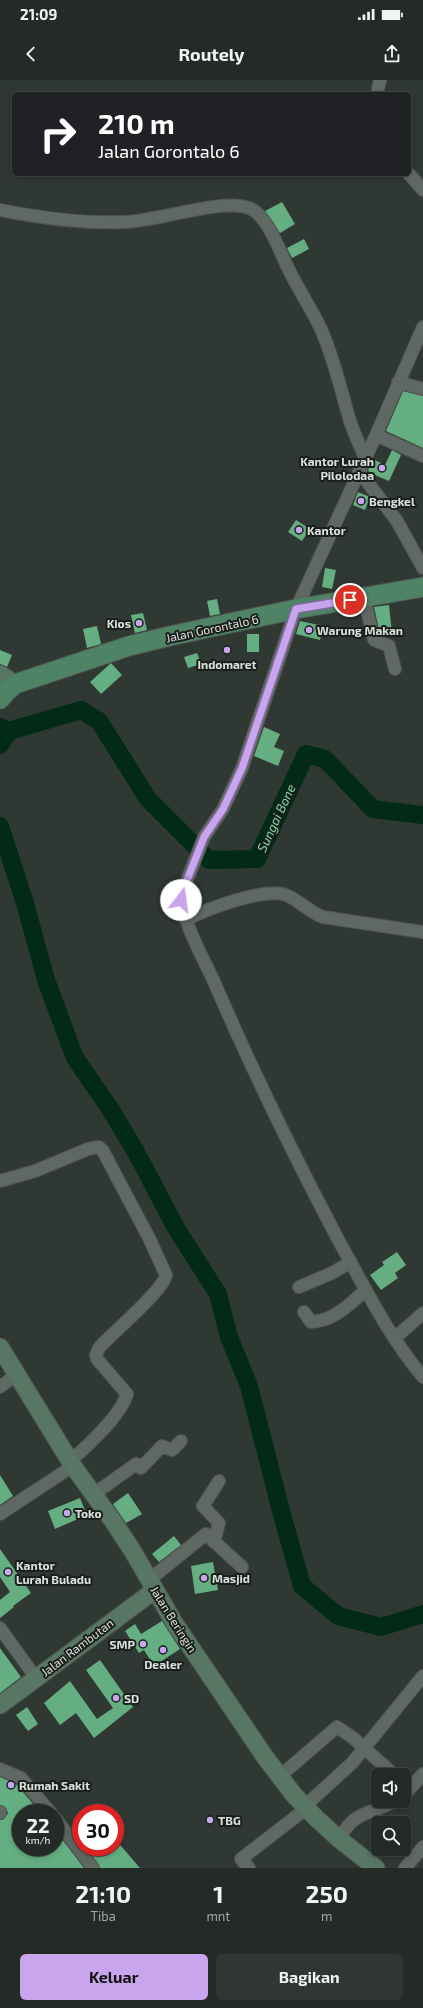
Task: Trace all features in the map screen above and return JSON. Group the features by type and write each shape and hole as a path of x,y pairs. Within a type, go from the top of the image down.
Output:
{"main road":[{"name":"Jalan Gorontalo 6","path":"6,687 129,646 296,609 423,587"}],"street":[{"path":"377,92 380,80"},
{"path":"411,176 423,190"},
{"path":"0,210 46,218 126,222 143,221 219,206 252,208 257,212 269,228 292,277 321,329 337,371 350,422 365,458"},
{"path":"423,328 398,382 376,436 296,609 242,768 223,809 204,837 188,875 181,900 186,920 296,1160 366,1290 395,1338 423,1377"},
{"path":"398,382 423,388"},
{"path":"376,436 423,456"},
{"path":"359,471 397,521 423,568"},
{"path":"364,598 374,640 389,646 395,668"},
{"path":"186,920 199,913 252,896 270,893 285,895 312,913 323,917 423,932"},
{"path":"0,1181 35,1171 88,1149 99,1147 103,1151 149,1238 166,1275 165,1281 99,1348 96,1355 127,1394 122,1404 105,1427 72,1464 0,1514"},
{"path":"299,1287 351,1262"},
{"path":"304,1312 311,1322 328,1320 334,1317 366,1290"},
{"path":"395,1338 423,1314"},
{"name":"Jalan Beringin","path":"0,1347 72,1464 114,1521 175,1624 264,1757 306,1807 339,1839 376,1868"},
{"path":"0,1387 17,1374"},
{"path":"94,1494 136,1464 141,1468 162,1446 172,1450 181,1441"},
{"path":"214,1542 219,1523 203,1506 219,1481"},
{"path":"152,1585 206,1534 242,1567"},
{"name":"Jalan Rambutan","path":"0,1705 152,1585"},
{"path":"0,1628 36,1678"},
{"path":"249,1868 241,1859 306,1807 319,1794 364,1748 387,1718 423,1676"},
{"path":"280,1776 337,1727 352,1737 386,1768"},
{"path":"0,1769 21,1778 43,1804"},
{"path":"411,1787 423,1774"},
{"path":"339,1839 347,1826 354,1819 379,1808"},
{"path":"64,1831 90,1867"},
{"path":"404,1868 423,1846"}],"building":[{"path":"282,202 295,224 280,233 265,211"},
{"path":"304,239 309,249 292,258 287,248"},
{"path":"403,391 423,396 423,448 386,431"},
{"name":"Kantor Lurah Pilolodaa","path":"392,450 401,455 389,481 370,473 368,470 373,459 385,465"},
{"name":"Bengkel","path":"358,492 370,497 365,510 353,505"},
{"name":"Kantor","path":"296,520 310,529 302,541 288,532"},
{"path":"325,568 336,570 332,589 322,587"},
{"path":"217,599 220,614 210,616 207,601"},
{"name":"Warung Makan","path":"389,605 392,634 382,635 380,634 374,607"},
{"name":"Kios","path":"143,613 147,630 135,633 131,615"},
{"name":"Warung Makan","path":"300,621 323,626 320,640 296,634"},
{"path":"97,626 101,644 87,648 83,629"},
{"path":"247,634 259,634 259,652 247,652"},
{"path":"0,650 12,655 7,667 0,664"},
{"path":"197,653 201,664 188,668 184,657"},
{"path":"111,663 122,675 101,694 90,682"},
{"path":"264,727 280,734 274,747 284,751 278,766 254,756"},
{"path":"397,1252 406,1265 395,1273 398,1278 381,1290 370,1275 384,1265 382,1262"},
{"path":"0,1475 13,1496 0,1505"},
{"path":"128,1493 142,1514 126,1523 113,1504"},
{"name":"Toko","path":"80,1498 87,1515 55,1529 48,1511"},
{"path":"174,1536 181,1545 159,1562 152,1554"},
{"name":"Kantor Lurah Buladu","path":"0,1549 31,1593 0,1618 0,1600 10,1592 0,1577"},
{"name":"Masjid","path":"213,1562 218,1590 195,1594 191,1566"},
{"path":"162,1621 180,1649 154,1666 144,1650 139,1653 125,1631 135,1624 141,1634"},
{"path":"0,1648 21,1677 0,1693"},
{"name":"SD","path":"100,1660 133,1707 94,1738 76,1713 60,1725 44,1703 70,1681 97,1719 113,1708 86,1670"},
{"path":"27,1707 38,1724 28,1731 16,1715"},
{"path":"0,1777 16,1784 33,1804 12,1804 12,1856 64,1856 64,1842 72,1852 72,1856 75,1856 84,1868 0,1868 0,1820 4,1819 8,1813 6,1808 0,1805"},
{"path":"124,1849 140,1868 100,1868 92,1856 124,1856"}],"waterway":[{"name":"Sungai Bone","path":"0,727 9,731 81,710 99,721 148,799 209,860 257,859 306,754 325,759 373,809 423,815"},
{"path":"0,745 9,731"},
{"path":"0,826 25,903 46,980 75,1058 109,1107 136,1152 176,1228 218,1294 229,1337 249,1386 302,1586 338,1616 381,1627 423,1614"}],"place":[{"name":"Kantor Lurah Pilolodaa","path":"382,468"},
{"name":"Bengkel","path":"361,501"},
{"name":"Kantor","path":"299,530"},
{"name":"Kios","path":"139,623"},
{"name":"Warung Makan","path":"309,630"},
{"name":"Indomaret","path":"227,650"},
{"name":"Toko","path":"67,1513"},
{"name":"Kantor Lurah Buladu","path":"8,1572"},
{"name":"Masjid","path":"204,1578"},
{"name":"SMP","path":"143,1644"},
{"name":"Dealer","path":"163,1650"},
{"name":"SD","path":"116,1698"},
{"name":"Rumah Sakit","path":"11,1785"},
{"name":"TBG","path":"210,1820"}],"route":[{"path":"181,900 188,875 204,837 223,809 242,768 296,609 350,600"}]}
